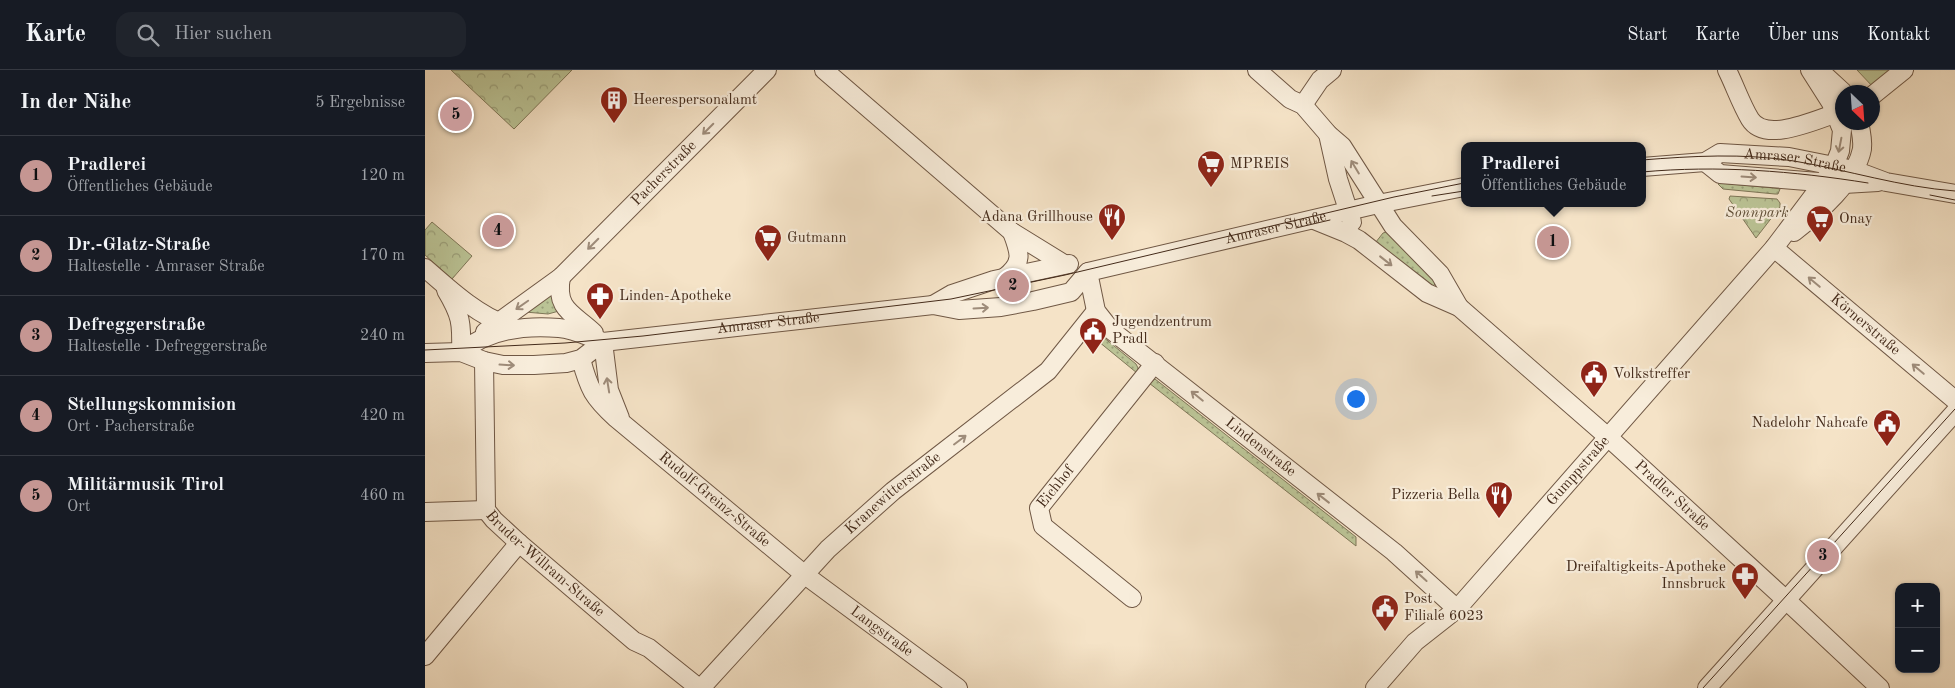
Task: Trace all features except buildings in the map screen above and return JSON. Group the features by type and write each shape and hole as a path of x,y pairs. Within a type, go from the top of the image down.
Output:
{"street":[{"name":"Pacherstraße","path":"475,341 497,322 561,277 767,70"},
{"path":"824,70 1012,232 1063,264 1072,264 1088,272"},
{"name":"Pradler Straße","path":"1257,70 1291,99 1303,106 1328,134 1342,146 1393,226 1440,274 1459,307"},
{"path":"1303,106 1321,80 1332,70"},
{"path":"1727,70 1751,121 1762,130 1777,132 1835,113"},
{"name":"Gumppstraße","path":"1810,70 1835,106"},
{"path":"1819,70 1835,85"},
{"path":"1880,89 1904,70"},
{"name":"Gumppstraße","path":"1375,688 1415,642 1457,609 1774,248 1834,166 1840,151 1842,130"},
{"name":"Gumppstraße","path":"1774,248 1808,221 1844,184 1854,170 1862,148 1860,130"},
{"path":"1328,134 1348,212 1359,240"},
{"name":"Amraser Straße","path":"1646,167 1705,162 1720,152 1789,157 1854,170 1886,182 1955,194"},
{"name":"Amraser Straße","path":"1705,162 1721,174 1844,184 1886,182"},
{"name":"Amraser Straße","path":"461,352 475,341 500,332 520,329 560,328 603,342 933,305 959,310 1001,307 1071,292 1088,272 1378,204 1461,188"},
{"name":"Pradler Straße","path":"1314,220 1359,240 1427,293 1459,307 1608,437 1880,688"},
{"path":"1004,278 1015,268 1019,258 1012,232"},
{"name":"Körnerstraße","path":"1774,248 1955,400"},
{"name":"Amraser Straße","path":"933,305 953,294 1004,278 1063,264"},
{"path":"425,268 479,312 497,322 520,329"},
{"name":"Lindenstraße","path":"1088,272 1096,311 1111,330 1393,552 1457,609"},
{"path":"425,353 461,352 503,366 534,365 581,359 603,342 563,305 559,291 561,277"},
{"path":"440,281 459,313 462,326 461,352"},
{"name":"Kranewitterstraße","path":"700,688 828,549 893,491 1048,371 1096,311"},
{"name":"Rudolf-Greinz-Straße","path":"603,342 609,390 623,425"},
{"name":"Rudolf-Greinz-Straße","path":"581,359 587,384 596,399 623,425 805,575"},
{"name":"Bruder-Willram-Straße","path":"484,361 486,510 519,543 634,641 649,648 700,688"},
{"name":"Eichhof","path":"1132,598 1043,526 1039,508 1155,363"},
{"path":"1707,688 1955,412"},
{"path":"425,512 486,510"},
{"path":"425,656 519,543"},
{"name":"Langstraße","path":"805,575 958,688"}],"green space":[{"path":"451,70 572,70 514,129"},
{"path":"1857,70 1895,70 1878,85 1871,85"},
{"path":"1718,184 1780,189 1778,194 1775,194 1723,189"},
{"name":"Sonnpark","path":"1730,196 1777,199 1780,207 1756,238 1729,199"},
{"path":"432,222 472,256 452,279 425,255 425,230"},
{"path":"1390,231 1414,253 1436,283 1432,287 1372,247 1383,233"},
{"path":"551,289 559,311 548,314 525,312"},
{"path":"1097,332 1136,364 1138,368 1137,373 1093,337"},
{"path":"1155,379 1356,537 1356,546 1149,383"}],"tram line":[{"path":"1646,160 1718,156 1775,158 1914,186 1955,191"},
{"path":"1646,172 1699,169 1755,170 1812,175 1868,183"},
{"path":"425,350 565,343 643,336 951,299 1065,275 1394,197 1461,184"},
{"path":"1432,196 1461,191"},
{"path":"1930,195 1955,200"},
{"path":"1296,228 1330,220"},
{"path":"1703,688 1955,409"}],"place":[{"name":"Militärmusik Tirol","path":"456,115"},
{"name":"Heerespersonalamt","path":"614,124"},
{"name":"MPREIS","path":"1211,188"},
{"name":"Stellungskommision","path":"498,231"},
{"name":"Adana Grillhouse","path":"1112,241"},
{"name":"Pradlerei","path":"1553,242"},
{"name":"Onay","path":"1820,243"},
{"name":"Gutmann","path":"768,262"},
{"name":"Dr.-Glatz-Straße","path":"1013,286"},
{"name":"Linden-Apotheke","path":"600,320"},
{"name":"Jugendzentrum Pradl","path":"1093,355"},
{"name":"Volkstreffer","path":"1594,398"},
{"name":"Nadelohr Nahcafe","path":"1887,447"},
{"name":"Pizzeria Bella","path":"1499,519"},
{"name":"Defreggerstraße","path":"1823,556"},
{"name":"Dreifaltigkeits-Apotheke Innsbruck","path":"1745,600"},
{"name":"Post Filiale 6023","path":"1385,632"}]}
